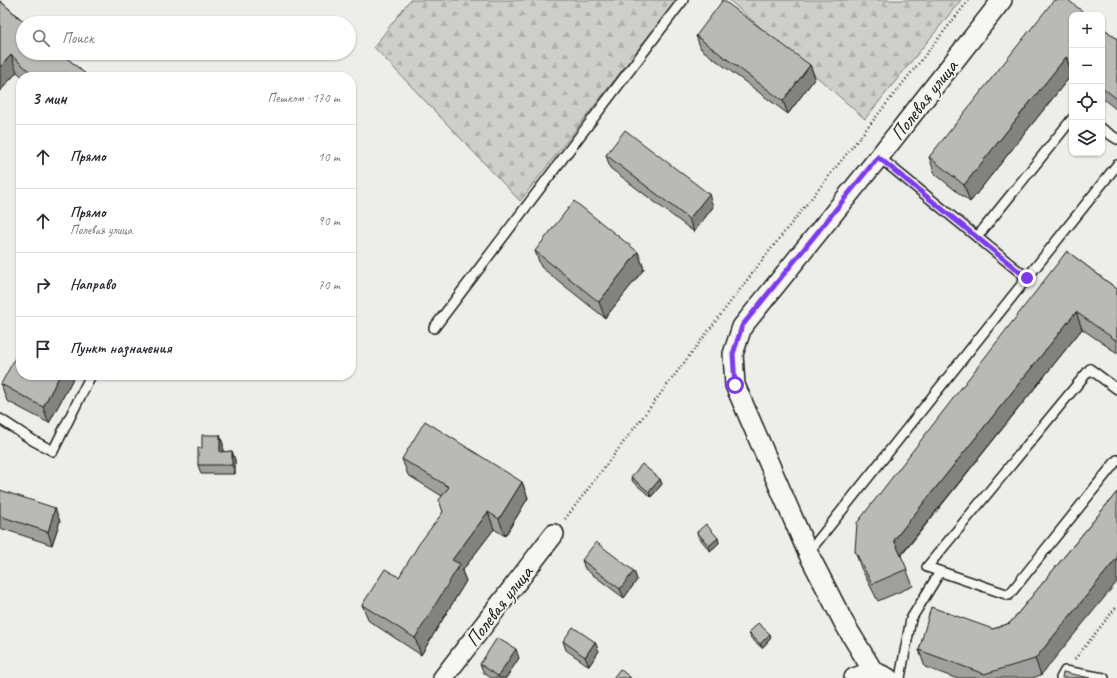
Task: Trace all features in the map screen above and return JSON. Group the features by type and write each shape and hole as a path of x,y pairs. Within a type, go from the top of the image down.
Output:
{"street":[{"name":"Полевая улица","path":"808,553 735,385 733,354 742,326 1002,0"},
{"name":"Полевая улица","path":"443,678 554,534"},
{"path":"808,553 844,623 880,674 854,678"}],"lane":[{"path":"434,328 683,0"},
{"path":"977,237 1071,120"},
{"path":"1105,130 1117,140"},
{"path":"878,157 1027,278"},
{"path":"808,553 1117,165"},
{"path":"1117,389 1090,369 928,568 1009,595 1117,460"},
{"path":"0,419 34,441 53,451 88,380"},
{"path":"900,678 911,619 940,572"},
{"path":"1063,675 1104,678"}],"path":[{"path":"554,534 767,254 969,0"},
{"path":"1063,675 1117,606"}],"green space":[{"path":"410,0 677,0 520,201 374,47"},
{"path":"729,0 961,0 865,119"}],"building":[{"path":"723,0 810,65 783,101 696,36"},
{"path":"1054,0 1068,0 1083,12 1069,12 1069,60 1066,57 964,185 929,157"},
{"path":"0,1 17,16 16,59 11,55 0,67"},
{"path":"1105,29 1117,39 1117,99 1105,89"},
{"path":"17,60 69,60 83,72 30,72"},
{"path":"625,130 709,194 689,219 606,155"},
{"path":"574,201 638,252 599,302 535,251"},
{"path":"1067,251 1117,289 1117,341 1076,312 894,540 907,569 872,584 855,551 857,523"},
{"path":"16,356 16,380 57,380 43,407 1,384"},
{"path":"425,421 522,482 499,519 488,512 452,560 460,564 415,638 362,605 385,569 399,577 419,544 443,512 439,500 449,487 402,459"},
{"path":"202,435 220,435 220,452 232,451 232,465 198,465 198,448 202,448"},
{"path":"642,464 660,479 649,492 631,477"},
{"path":"0,490 55,508 48,532 0,516"},
{"path":"1117,492 1117,558 1035,659 984,674 919,650 931,607 993,629 1010,623"},
{"path":"706,524 718,538 709,546 697,532"},
{"path":"596,542 634,571 620,589 582,560"},
{"path":"758,623 770,634 760,644 749,633"},
{"path":"573,627 595,642 585,657 563,641"},
{"path":"497,638 516,649 498,676 480,664"},
{"path":"620,669 631,678 613,678"},
{"path":"1063,672 1090,678 1062,678"}],"route":[{"path":"735,385 733,354 742,326 878,157 1027,278"}]}
